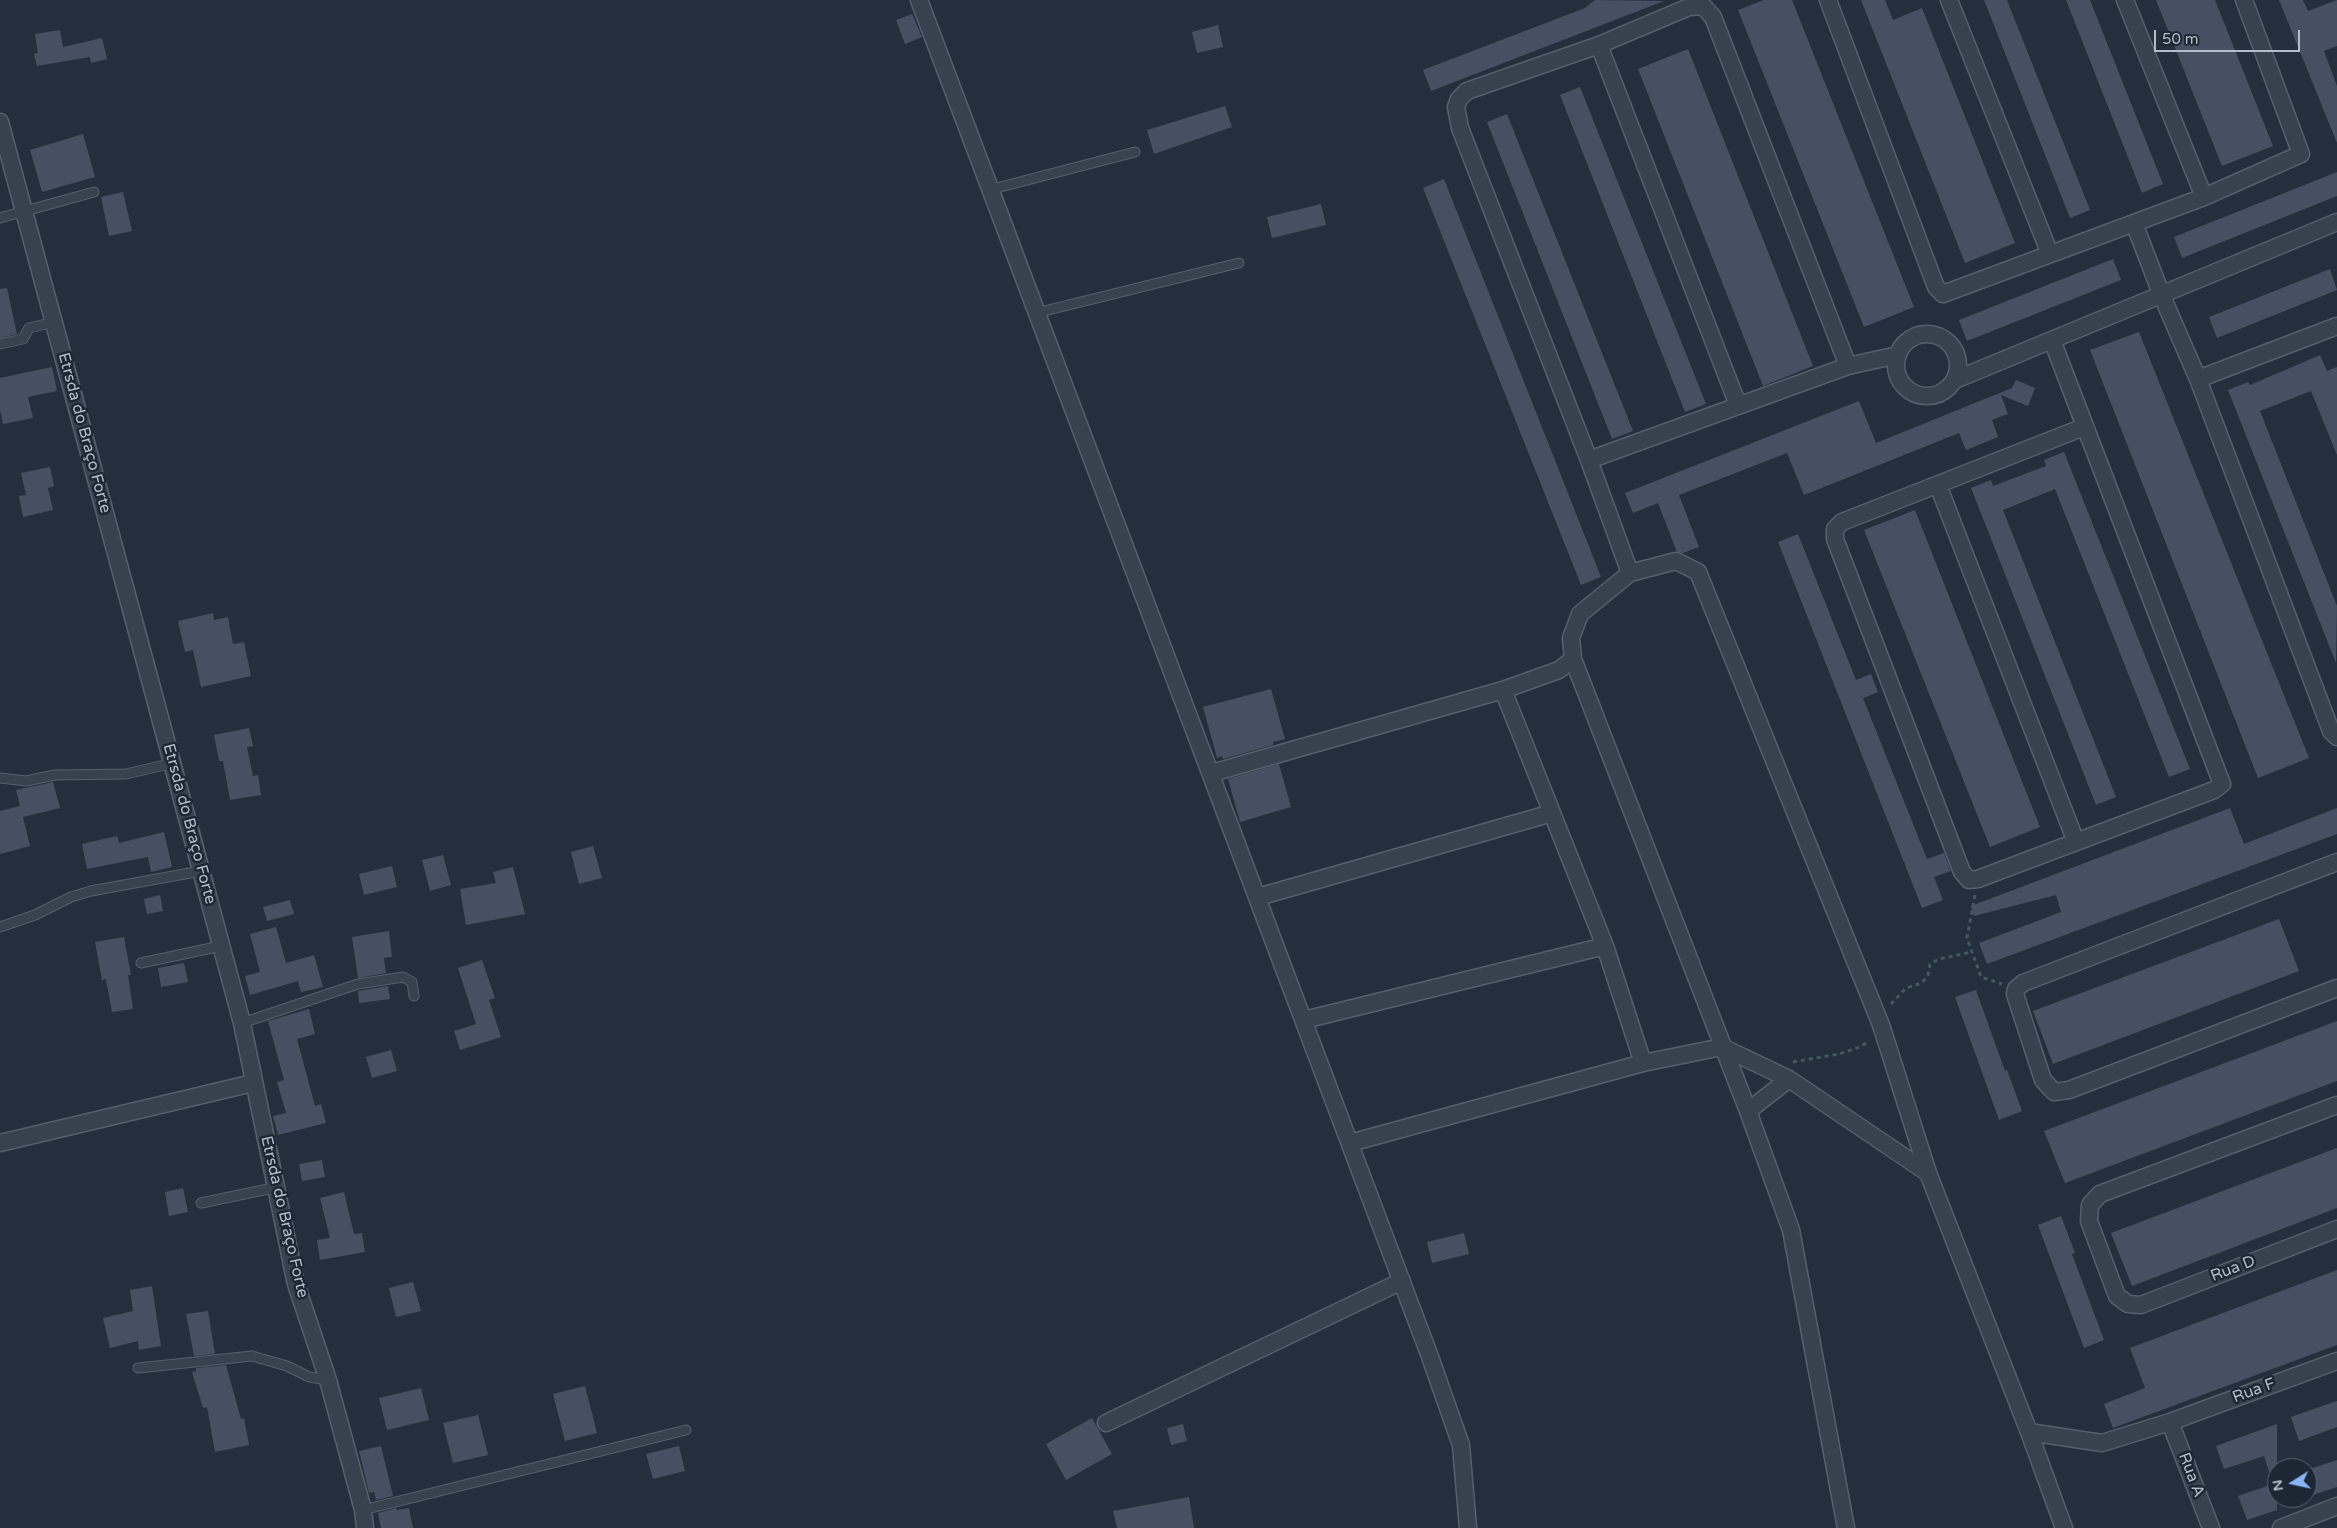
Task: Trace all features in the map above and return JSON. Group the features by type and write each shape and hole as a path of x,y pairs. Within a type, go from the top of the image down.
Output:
{"street":[{"path":"919,0 989,190 1212,773 1402,1281 1461,1445 1468,1528"},
{"path":"1828,0 1940,293 1946,293 2204,197 2301,154 2244,0"},
{"path":"1949,0 2050,254"},
{"path":"2125,0 2204,197"},
{"path":"1630,573 1590,460 1460,128 1456,107 1459,98 1467,91 1598,44 1689,6 1698,5 1707,10 1713,17 1848,366"},
{"path":"1598,44 1738,405"},
{"name":"Etrsda do Braço Forte","path":"0,122 242,1023 253,1083 278,1187 296,1284 328,1380 363,1510 365,1528"},
{"path":"1955,380 1958,365 1954,350 1940,336 1919,335 1906,343 1898,355 1896,366 1898,376 1911,391 1930,396 1944,391 1955,380 2337,222"},
{"path":"2134,223 2162,296 2198,379 2331,731 2337,737"},
{"path":"2198,379 2337,326"},
{"path":"2052,340 2222,784 2214,790 1978,879 1969,880 1962,872 1834,534 1837,525 1842,522 2084,427"},
{"path":"1590,460 1848,366 1898,355"},
{"path":"1938,485 2076,842"},
{"path":"1846,1528 1791,1230 1748,1111 1573,659 1571,638 1580,614 1630,573 1676,561 1698,572 1881,1025 1928,1173 2030,1432 2064,1528"},
{"path":"1212,773 1503,690 1559,670 1573,659"},
{"path":"1503,690 1605,946 1643,1063"},
{"path":"1258,897 1552,813"},
{"path":"2337,862 2023,983 2016,989 2016,998 2043,1080 2054,1092 2069,1090 2337,988"},
{"path":"1304,1020 1605,946"},
{"path":"1350,1143 1643,1063 1722,1047 1788,1079 1928,1173"},
{"path":"1748,1111 1788,1079"},
{"path":"0,1144 253,1083"},
{"name":"Rua D","path":"2337,1105 2100,1194 2090,1205 2089,1221 2117,1296 2128,1304 2141,1305 2337,1229"},
{"path":"1106,1423 1402,1281"},
{"name":"Rua F","path":"2030,1432 2102,1443 2170,1422 2337,1361"},
{"name":"Rua A","path":"2170,1422 2211,1528"},
{"path":"2280,1528 2337,1506"}],"lane":[{"path":"989,190 1135,152"},
{"path":"0,218 94,192"},
{"path":"1036,313 1239,263"},
{"path":"0,344 24,339 29,328 54,322"},
{"path":"0,778 26,782 55,775 126,774 172,763"},
{"path":"0,927 36,916 71,897 91,891 201,871"},
{"path":"141,963 222,946"},
{"path":"242,1023 358,984 402,977 412,982 414,996"},
{"path":"201,1203 278,1187"},
{"path":"138,1368 252,1356 287,1366 309,1377 328,1380"},
{"path":"363,1510 686,1430"}],"path":[{"path":"1978,879 1967,938 1981,977 2016,989"}],"building":[{"path":"1595,0 1664,1 1431,91 1423,70 1585,8"},
{"path":"1764,0 1792,0 1914,307 1864,327 1738,10"},
{"path":"1861,0 1885,0 1893,20 1922,8 2015,243 1965,263"},
{"path":"1984,0 2007,0 2090,210 2070,218"},
{"path":"2066,0 2090,0 2163,184 2142,193"},
{"path":"2156,0 2215,0 2273,146 2222,166"},
{"path":"2279,0 2303,0 2308,11 2337,0 2337,46 2324,51 2337,86 2337,143"},
{"path":"912,14 922,37 905,44 896,20"},
{"path":"1218,25 1223,47 1197,53 1192,32"},
{"path":"60,30 63,47 102,38 107,59 91,63 90,57 37,66 34,54 38,53 35,34"},
{"path":"1688,49 1813,366 1763,386 1638,69"},
{"path":"1580,87 1706,404 1685,412 1560,95"},
{"path":"1225,106 1232,127 1154,154 1147,130"},
{"path":"1507,114 1633,431 1612,439 1487,122"},
{"path":"83,134 95,177 42,192 30,150"},
{"path":"2337,172 2337,196 2182,258 2174,237"},
{"path":"1444,179 1601,577 1581,585 1423,188"},
{"path":"123,192 132,231 109,236 101,197"},
{"path":"1321,204 1326,225 1272,238 1267,217"},
{"path":"2113,259 2121,280 1967,341 1959,320"},
{"path":"2330,269 2337,290 2217,338 2209,317"},
{"path":"7,288 17,334 0,338 0,289"},
{"path":"2139,332 2309,758 2258,778 2090,350"},
{"path":"2320,355 2327,371 2337,367 2337,455 2311,391 2260,411 2337,606 2336,663 2228,390 2248,382 2250,385"},
{"path":"52,367 57,391 28,397 33,418 3,424 0,410 0,378"},
{"path":"2016,380 2035,388 2028,406 2001,395 2008,414 1992,420 1998,437 1966,450 1959,433 1804,495 1787,453 1679,495 1699,547 1683,553 1677,552 1658,503 1633,513 1625,493 1859,401 1876,443 2012,388"},
{"path":"2064,452 2190,769 2169,777 2055,489 2003,510 2116,797 2096,805 1971,488 1991,480 1993,486 2046,466 2044,460"},
{"path":"50,467 54,486 48,488 53,510 23,517 19,496 26,495 21,473"},
{"path":"1915,510 2040,827 1990,847 1864,530"},
{"path":"1798,534 1856,680 1871,674 1878,692 1863,698 1927,859 1944,853 1951,871 1934,877 1943,900 1922,908 1778,542"},
{"path":"213,613 214,620 228,617 233,644 244,642 251,676 201,687 193,650 185,652 178,621"},
{"path":"1271,689 1285,739 1273,742 1273,745 1223,759 1222,756 1217,758 1203,707"},
{"path":"249,728 253,746 247,747 253,776 258,775 261,795 230,800 223,761 219,761 214,735"},
{"path":"1279,764 1291,807 1240,822 1228,779"},
{"path":"53,782 60,808 23,817 30,846 0,854 0,811 20,806 16,790"},
{"path":"2230,808 2244,844 2337,808 2337,834 1987,964 1979,943 2061,912 2056,895 1974,916 1971,906"},
{"path":"164,832 172,867 151,872 148,857 87,869 82,844 117,836 119,843"},
{"path":"593,846 602,878 579,884 571,852"},
{"path":"443,855 451,885 430,891 422,860"},
{"path":"392,866 397,887 364,895 359,874"},
{"path":"513,867 525,914 466,925 460,889 496,883 493,872"},
{"path":"160,895 163,911 147,914 144,899"},
{"path":"290,900 294,914 267,921 263,907"},
{"path":"2279,919 2299,971 2053,1064 2033,1011"},
{"path":"276,927 286,963 314,955 323,987 301,992 298,981 250,995 245,976 260,972 250,934"},
{"path":"389,931 392,957 384,958 386,973 358,978 352,937"},
{"path":"124,937 131,975 128,975 133,1009 112,1012 106,979 102,980 95,942"},
{"path":"482,960 495,998 489,1000 501,1037 460,1050 454,1031 476,1024 458,968"},
{"path":"184,963 188,982 161,987 158,968"},
{"path":"388,986 390,999 359,1003 358,991"},
{"path":"1976,990 2005,1071 2007,1070 2022,1111 1999,1120 1955,997"},
{"path":"309,1009 315,1034 297,1039 315,1106 321,1104 326,1123 278,1135 273,1116 286,1113 277,1082 284,1080 268,1021"},
{"path":"2337,1021 2337,1081 2065,1183 2044,1131"},
{"path":"391,1050 397,1071 372,1078 366,1057"},
{"path":"2337,1148 2337,1208 2132,1286 2111,1233"},
{"path":"322,1160 325,1177 302,1181 299,1164"},
{"path":"183,1188 188,1212 169,1216 165,1192"},
{"path":"344,1192 354,1234 362,1233 365,1252 320,1260 317,1240 330,1238 320,1198"},
{"path":"2061,1216 2075,1253 2072,1254 2104,1340 2084,1348 2038,1225"},
{"path":"1464,1233 1469,1254 1432,1263 1427,1242"},
{"path":"2337,1270 2337,1345 2113,1428 2104,1404 2145,1388 2130,1348"},
{"path":"413,1282 421,1311 396,1317 389,1288"},
{"path":"152,1286 161,1346 139,1350 138,1341 110,1348 103,1318 133,1311 130,1290"},
{"path":"208,1311 215,1354 194,1356 186,1314"},
{"path":"226,1365 241,1419 244,1418 249,1445 215,1452 207,1407 203,1408 192,1372 196,1371 196,1368"},
{"path":"585,1386 597,1433 565,1441 553,1394"},
{"path":"421,1388 429,1420 387,1430 379,1398"},
{"path":"2337,1401 2337,1427 2299,1441 2291,1417"},
{"path":"478,1415 488,1455 453,1463 443,1423"},
{"path":"1092,1418 1112,1454 1066,1480 1046,1444"},
{"path":"1183,1424 1187,1441 1171,1445 1167,1428"},
{"path":"2277,1424 2277,1458 2267,1458 2267,1465 2264,1456 2224,1469 2216,1446"},
{"path":"381,1446 393,1496 376,1500 374,1492 369,1493 359,1451"},
{"path":"679,1446 685,1471 653,1479 646,1454"},
{"path":"2337,1460 2337,1487 2317,1494 2317,1467"},
{"path":"2267,1486 2267,1508 2277,1508 2277,1510 2247,1520 2238,1496"},
{"path":"1189,1497 1194,1528 1117,1528 1113,1511"},
{"path":"396,1508 397,1510 409,1508 413,1528 381,1528 378,1513"}]}
